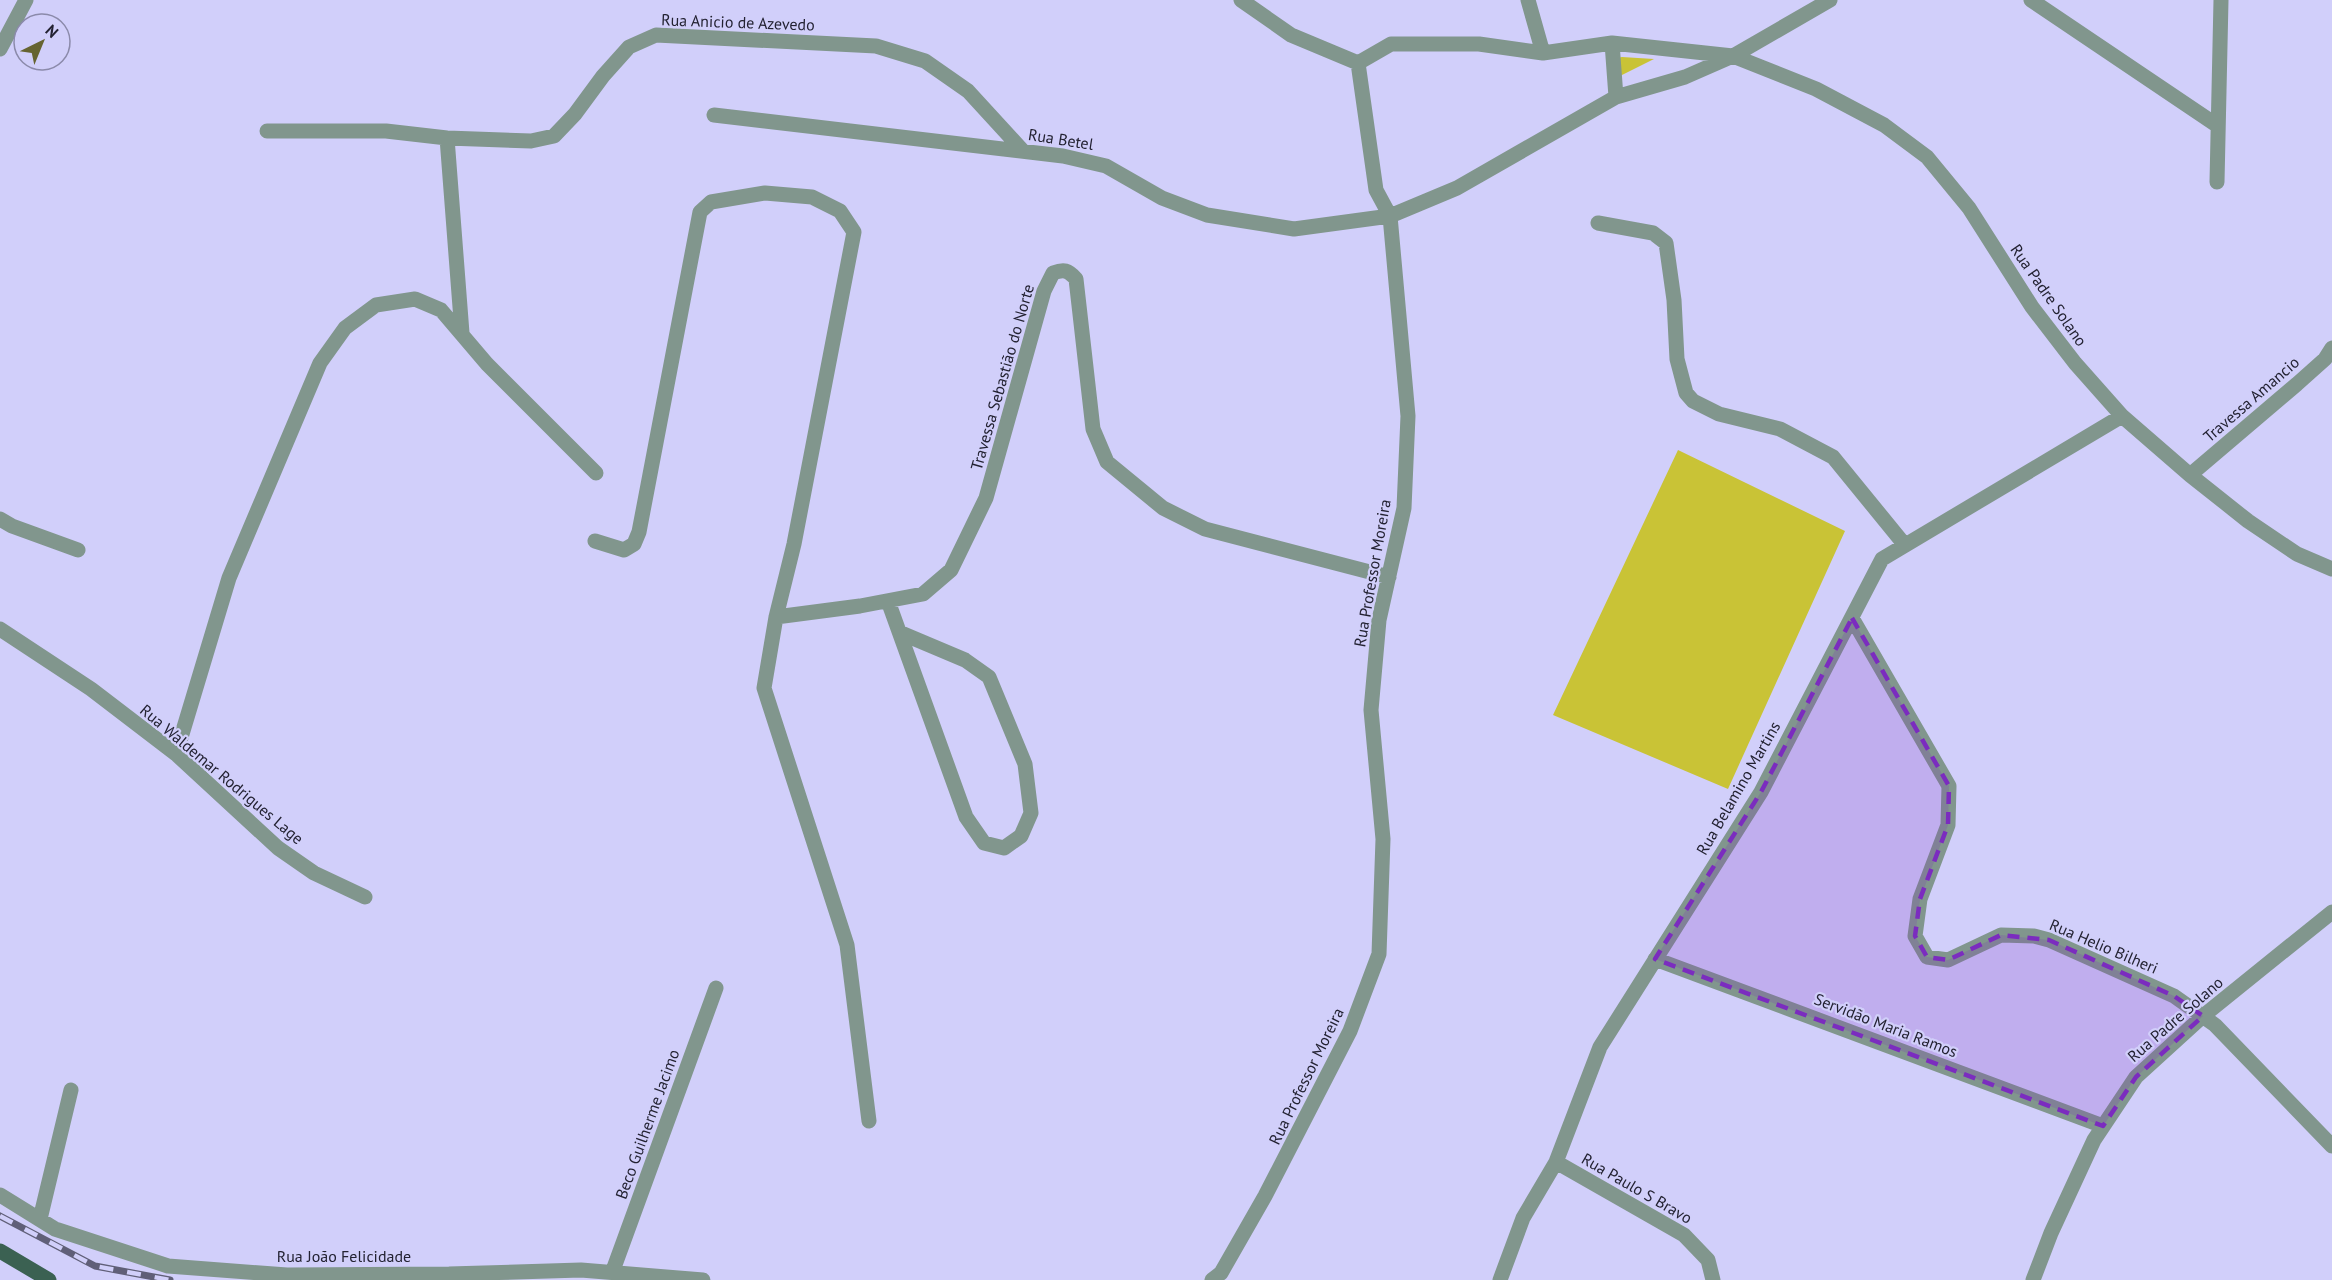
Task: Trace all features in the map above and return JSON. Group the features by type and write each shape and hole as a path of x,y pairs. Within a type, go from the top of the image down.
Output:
{"main road":[{"path":"0,1251 49,1280"}],"street":[{"path":"0,49 26,0"},
{"path":"1240,0 1291,35 1358,63 1376,190 1390,216 1457,188 1616,98 1685,77 1732,56 1830,0"},
{"path":"1527,0 1543,53"},
{"path":"2031,0 2218,126"},
{"path":"2217,182 2221,0"},
{"name":"Rua Anicio de Azevedo","path":"267,131 386,130 447,138 531,141 554,136 575,114 629,46 656,35 876,46 925,61 968,91 1023,151"},
{"path":"1612,43 1616,98"},
{"name":"Rua Padre Solano","path":"1358,63 1390,44 1479,44 1543,53 1612,43 1732,56 1816,88 1884,125 1927,157 1969,208 2032,307 2075,363 2122,416 2248,521 2297,554 2332,569"},
{"name":"Rua Betel","path":"714,115 1063,156 1106,166 1162,198 1207,215 1294,229 1390,216"},
{"path":"447,138 462,333"},
{"path":"596,541 624,550 634,544 639,532 700,212 711,202 765,193 812,197 840,211 855,232 794,544 776,618 764,688 847,945 869,1121"},
{"name":"Rua Professor Moreira","path":"1212,1280 1221,1273 1265,1196 1345,1041 1379,954 1383,839 1371,710 1379,620 1404,508 1408,416 1390,216"},
{"path":"1598,223 1653,233 1662,237 1666,243 1674,300 1677,359 1681,378 1689,397 1719,414 1780,429 1833,457 1904,544"},
{"name":"Travessa Sebastião do Norte","path":"776,618 923,594 951,570 986,498 1044,291 1053,273 1062,269 1070,272 1076,279 1093,429 1107,462 1163,508 1205,529 1389,577"},
{"path":"176,754 229,578 320,363 345,328 376,305 415,299 441,310 488,364 596,473"},
{"name":"Travessa Amancio","path":"2190,475 2325,359 2332,348"},
{"name":"Rua Belamino Martins","path":"1500,1280 1523,1218 1556,1162 1600,1047 1761,792 1882,559 2122,416"},
{"path":"0,519 12,526 78,550"},
{"path":"888,601 966,817 984,843 1004,848 1021,836 1031,813 1025,764 988,677 965,660 901,633"},
{"name":"Rua Helio Bilheri","path":"1852,618 1949,786 1948,825 1920,899 1914,936 1927,957 1948,960 2001,935 2042,938 2174,996 2215,1025 2332,1146"},
{"name":"Rua Waldemar Rodrigues Lage","path":"0,629 91,689 176,754 278,848 314,873 365,897"},
{"name":"Rua Padre Solano","path":"2033,1280 2051,1233 2094,1140 2136,1077 2203,1016 2332,912"},
{"name":"Servidão Maria Ramos","path":"1655,959 2103,1126"},
{"name":"Beco Guilherme Jacimo","path":"612,1273 716,988"},
{"path":"40,1220 71,1090"},
{"name":"Rua Paulo S Bravo","path":"1556,1162 1684,1235 1708,1260 1713,1280"},
{"name":"Rua João Felicidade","path":"0,1195 55,1229 168,1266 287,1275 581,1270 703,1280"}],"highlighted area":[{"path":"1852,618 1949,786 1948,825 1920,899 1915,936 1927,957 1948,960 2001,935 2049,940 2174,996 2203,1016 2136,1077 2103,1126 1655,959 1761,792"}],"shaded area":[{"path":"1617,58 1654,59 1620,76"},
{"path":"1678,450 1845,531 1728,789 1553,715"}],"railway":[{"path":"0,1216 95,1266 170,1280"}]}
